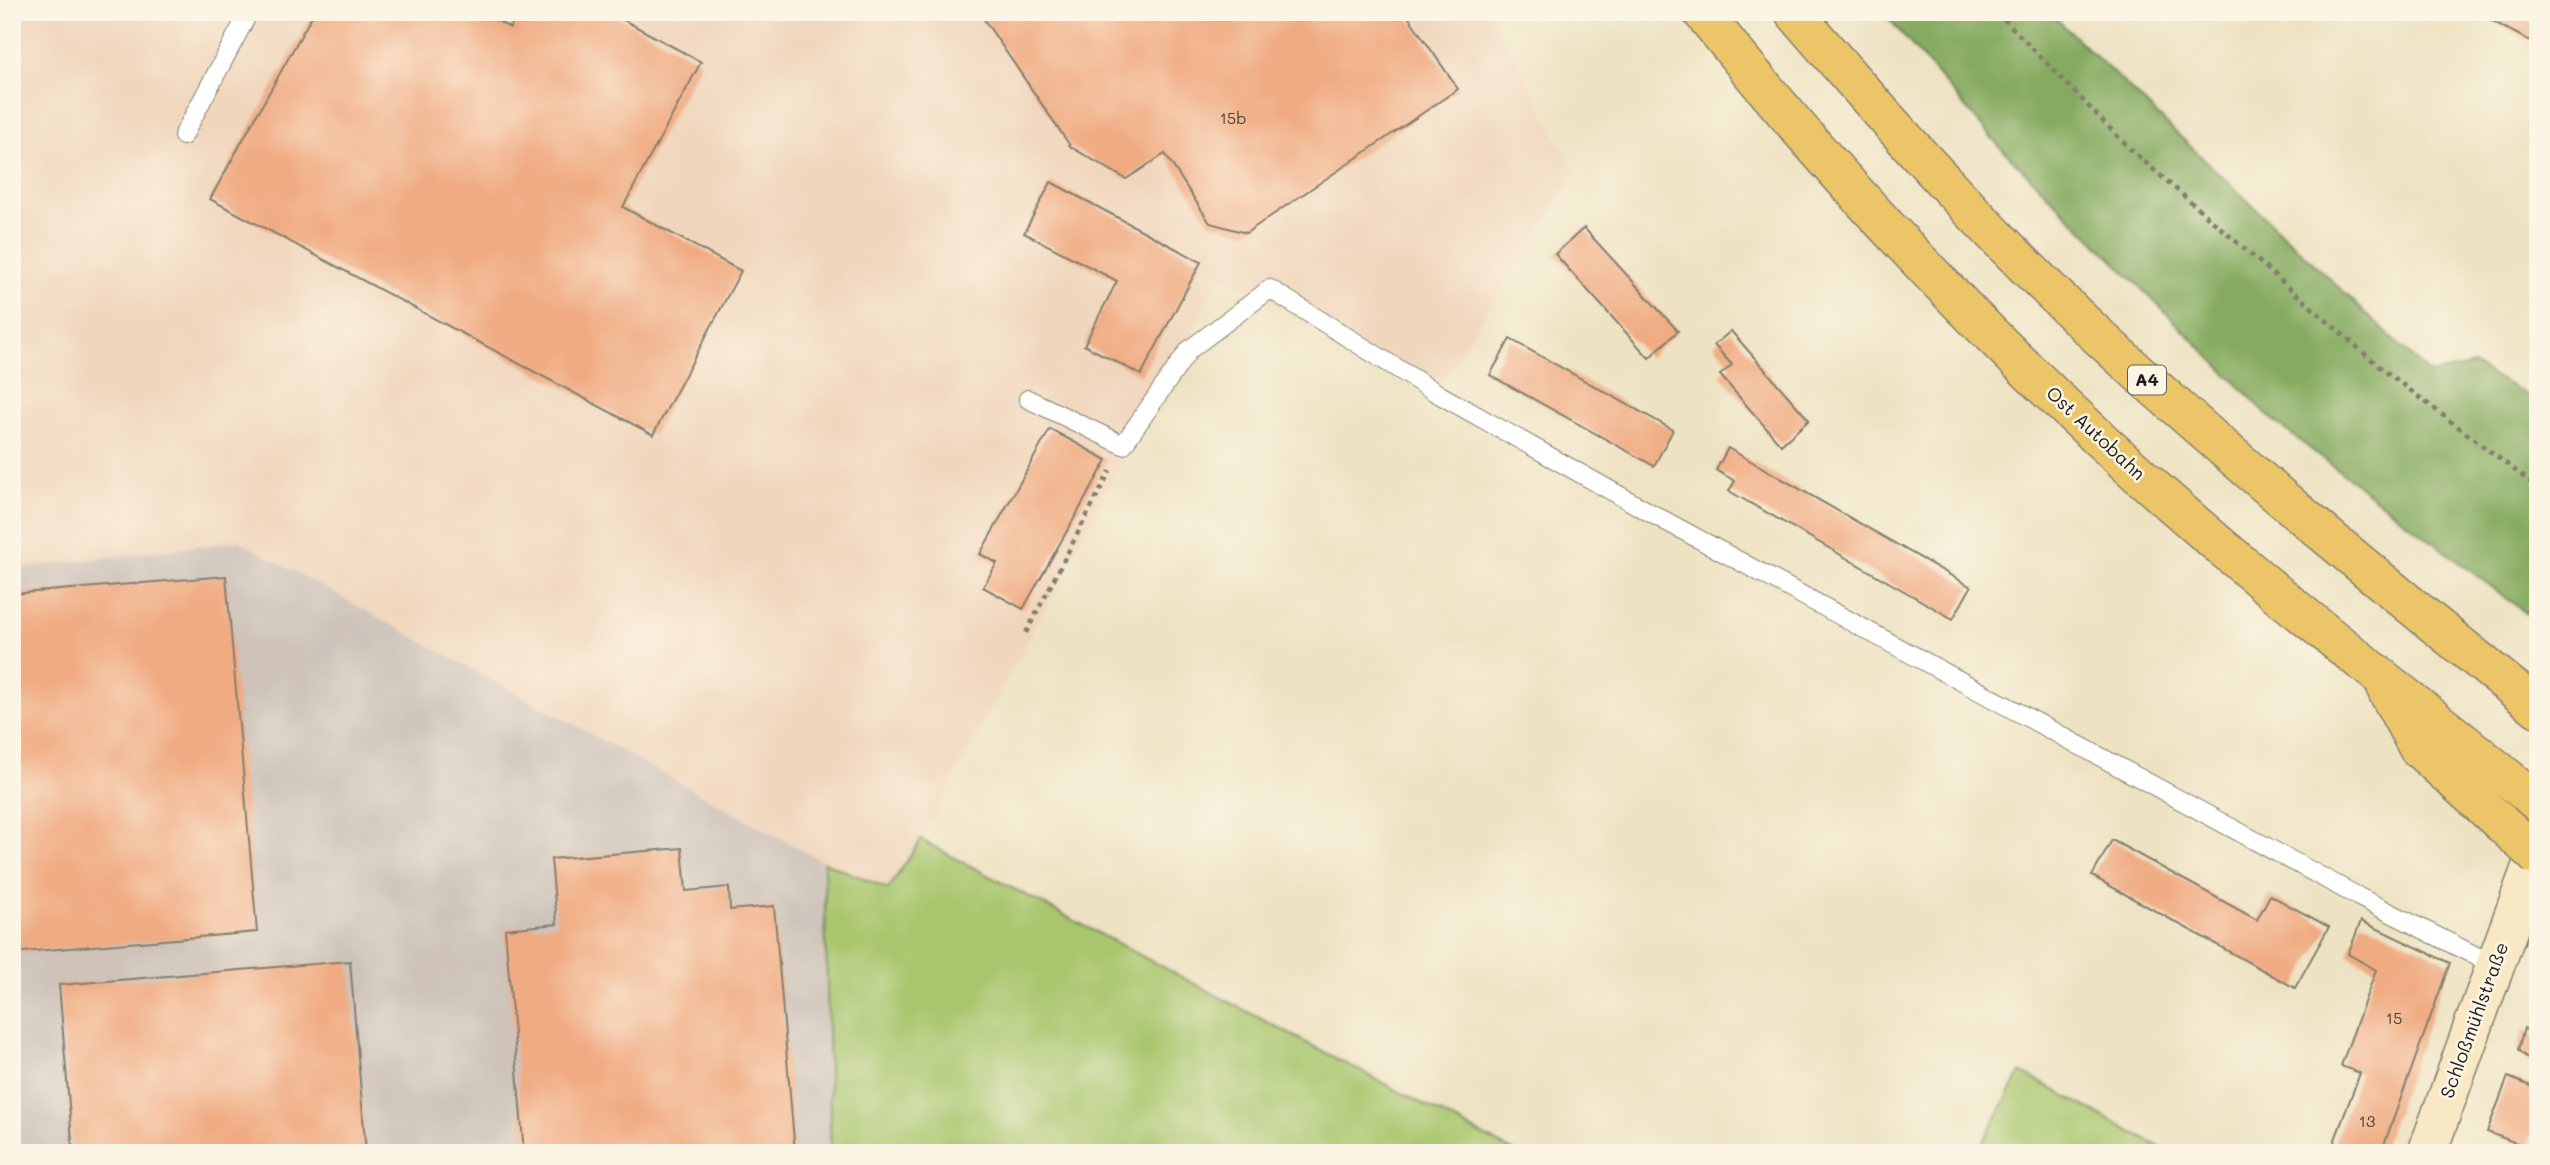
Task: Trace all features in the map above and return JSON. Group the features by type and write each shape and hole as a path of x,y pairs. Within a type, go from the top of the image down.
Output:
{"highway":[{"name":"Ost Autobahn","path":"1702,12 1772,100 1860,199 2003,346 2115,452 2250,571 2525,792"},
{"name":"A4","path":"1794,12 1898,134 2097,336 2422,615 2538,708"},
{"path":"2380,676 2418,748 2538,857"}],"street":[{"name":"Schloßmühlstraße","path":"2427,1153 2538,848"}],"lane":[{"path":"183,136 250,12"},
{"path":"1028,399 1123,445 1189,350 1270,289 1440,395 1658,517 2359,897 2494,965"}],"path":[{"path":"1997,12 2130,149 2381,368 2538,488"},
{"path":"1026,633 1123,445"}],"shaded area":[{"path":"12,12 1490,12 1576,173 1434,394 1222,275 921,840 888,890 824,862 239,541 12,569"},
{"path":"239,541 824,862 831,1153 12,1153 12,569"}],"green space":[{"path":"1883,12 2049,12 2430,374 2474,365 2538,401 2538,605 2530,616 2275,422 1998,145"},
{"path":"921,840 1516,1153 831,1153 824,862 888,889"},
{"path":"2021,1072 2170,1153 1977,1153"}],"building":[{"path":"314,12 482,12 510,28 518,12 609,12 701,62 623,207 741,271 653,435 210,199"},
{"path":"992,12 1405,12 1458,89 1246,233 1210,223 1165,154 1126,179 1071,147 983,18"},
{"path":"2478,12 2538,12 2538,45 2505,28"},
{"path":"1051,182 1201,262 1141,375 1084,345 1117,281 1024,233"},
{"path":"1584,228 1678,331 1649,358 1555,254"},
{"path":"1731,331 1809,420 1781,445 1720,375 1732,365 1714,345"},
{"path":"1510,339 1673,430 1654,466 1490,375"},
{"path":"1050,429 1107,460 1023,609 983,587 997,563 980,554"},
{"path":"1728,448 1971,587 1953,619 1729,491 1735,481 1716,470"},
{"path":"226,576 257,932 12,953 12,594"},
{"path":"2112,840 2257,920 2270,895 2329,927 2295,988 2092,876"},
{"path":"682,848 686,891 729,887 730,910 774,906 795,1153 524,1153 505,929 557,924 551,859"},
{"path":"2361,921 2450,963 2381,1153 2330,1153 2360,1073 2341,1066 2376,970 2348,954"},
{"path":"350,961 366,1153 73,1153 59,985"},
{"path":"2524,1028 2538,1040 2538,1068 2518,1050"},
{"path":"2508,1077 2538,1089 2538,1119 2527,1147 2487,1132"}]}
